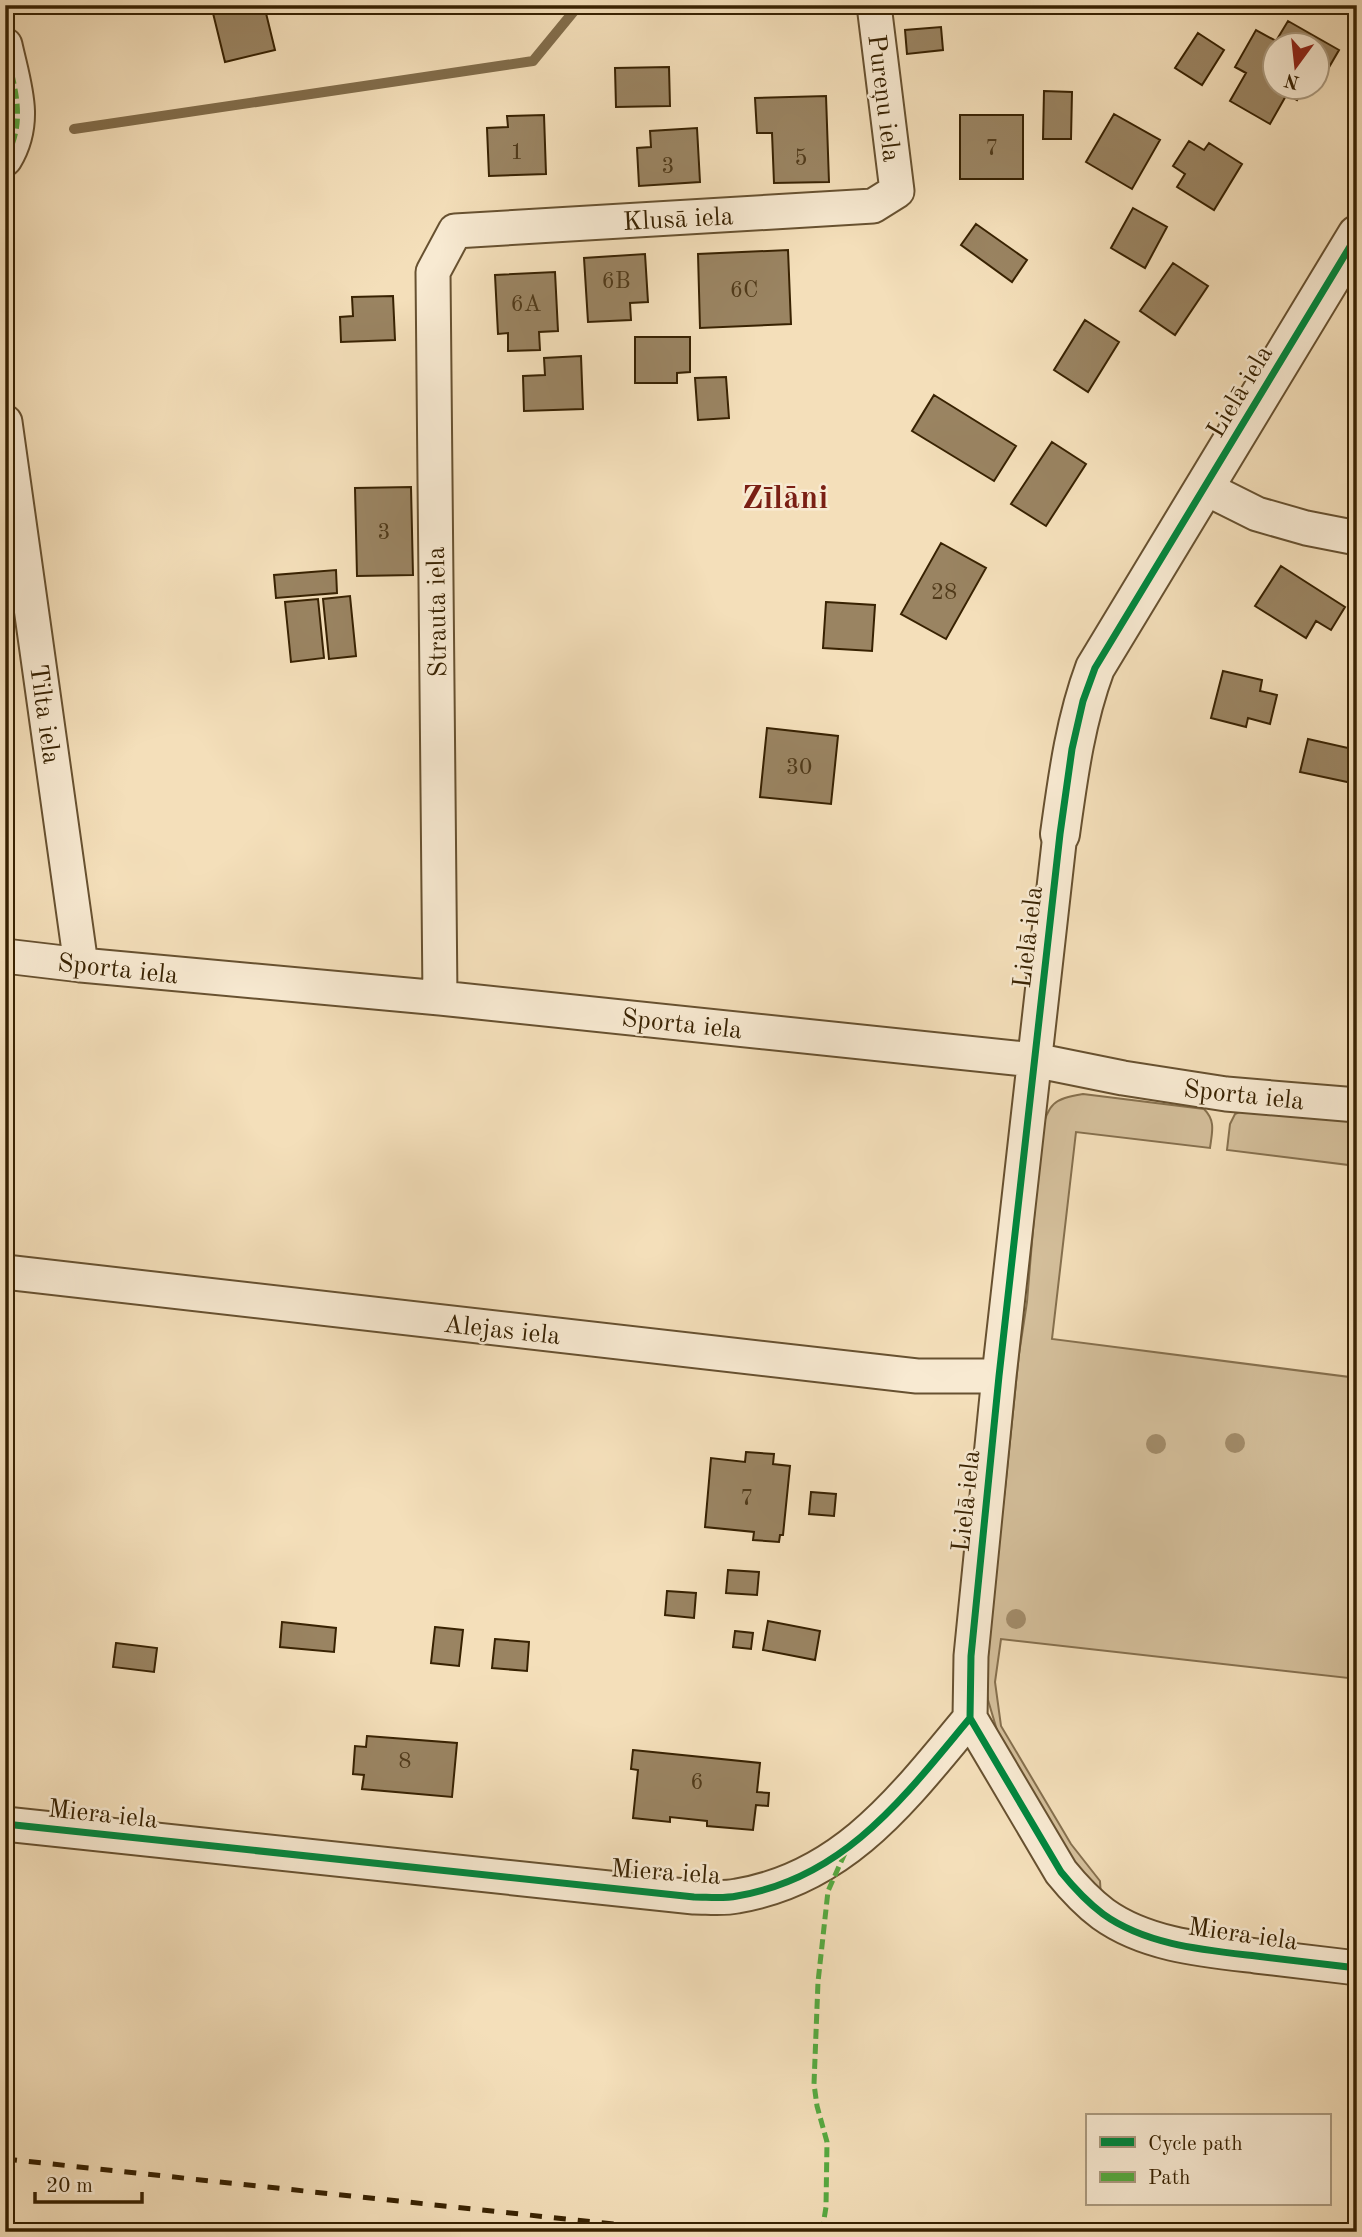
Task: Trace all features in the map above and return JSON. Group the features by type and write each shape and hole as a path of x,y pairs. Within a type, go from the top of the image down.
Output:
{"street":[{"name":"Pureņu iela","path":"874,5 897,191"},
{"path":"5,46 17,101 19,127 5,159"},
{"name":"Klusā iela","path":"455,231 873,206 897,191"},
{"name":"Strauta iela","path":"440,998 433,272 455,231"},
{"name":"Lielā iela","path":"970,1718 971,1656 1034,1060 1060,834 1083,701 1095,668 1357,235"},
{"name":"Tilta iela","path":"5,422 81,965"},
{"path":"1205,488 1257,514 1306,528 1357,538"},
{"name":"Sporta iela","path":"5,956 1034,1060 1123,1078 1226,1094 1357,1105"},
{"name":"Alejas iela","path":"5,1272 917,1376 999,1376"},
{"name":"Miera iela","path":"5,1824 694,1897 734,1897 771,1889 809,1873 846,1850 905,1796 970,1718 1061,1872 1078,1893 1103,1914 1135,1931 1172,1944 1357,1968"}],"shaded area":[{"path":"1083,1094 1204,1109 1212,1122 1212,1137 1210,1148 1076,1132 1052,1339 1357,1378 1357,1679 1001,1639 995,1682 1001,1726 1071,1844 1100,1881 1101,1897 1082,1879 999,1737 988,1700 984,1674 986,1637 1027,1302 1041,1133 1054,1104"},
{"path":"1250,1107 1357,1115 1357,1166 1227,1150 1230,1124 1235,1114"}],"building":[{"path":"211,5 264,5 275,50 225,62"},
{"path":"1288,21 1307,32 1281,32"},
{"path":"941,27 943,50 907,54 905,30"},
{"path":"1256,30 1260,32 1260,102 1282,102 1270,124 1230,101 1246,73 1235,67"},
{"path":"1198,33 1224,50 1202,85 1175,68"},
{"path":"1330,45 1339,50 1330,66"},
{"path":"669,67 670,106 616,107 615,68"},
{"path":"1044,91 1072,92 1071,139 1043,139"},
{"path":"826,96 829,182 774,183 772,133 757,133 755,98"},
{"path":"1114,114 1160,140 1132,189 1086,162"},
{"path":"544,115 546,174 489,176 487,128 508,127 507,116"},
{"path":"960,115 1023,115 1023,179 960,179"},
{"path":"697,128 700,182 639,186 637,148 651,147 650,131"},
{"path":"1189,141 1204,150 1209,143 1242,164 1214,210 1177,187 1185,174 1173,166"},
{"path":"1133,208 1167,227 1145,268 1111,248"},
{"path":"976,224 1027,260 1012,282 961,245"},
{"path":"788,250 791,324 700,328 698,254"},
{"path":"645,254 648,302 630,303 631,320 588,322 584,258"},
{"path":"1173,263 1208,286 1175,335 1140,311"},
{"path":"555,272 558,331 539,332 540,350 508,351 508,333 498,334 495,275"},
{"path":"393,296 395,340 341,342 340,317 353,316 352,297"},
{"path":"1085,320 1119,342 1088,392 1054,370"},
{"path":"635,337 690,337 690,372 677,373 677,383 635,383"},
{"path":"581,356 583,409 524,411 523,376 545,375 544,358"},
{"path":"726,377 729,418 698,420 695,378"},
{"path":"934,395 1016,446 994,481 912,431"},
{"path":"1052,442 1086,464 1046,526 1011,504"},
{"path":"411,487 413,575 357,576 355,488"},
{"path":"941,543 986,568 946,639 901,614"},
{"path":"1281,566 1345,607 1331,630 1316,621 1306,638 1255,606"},
{"path":"336,570 337,593 276,598 274,575"},
{"path":"350,596 356,656 329,659 323,599"},
{"path":"318,599 324,658 291,662 285,602"},
{"path":"826,602 875,605 872,651 823,648"},
{"path":"1223,671 1262,680 1260,691 1277,695 1270,724 1248,718 1246,727 1211,718"},
{"path":"767,728 838,736 831,804 760,797"},
{"path":"1308,739 1357,750 1352,783 1300,772"},
{"path":"746,1452 774,1454 773,1464 790,1466 783,1535 780,1535 779,1542 753,1540 754,1532 705,1527 711,1458 745,1462"},
{"path":"811,1492 836,1494 834,1516 809,1514"},
{"path":"728,1570 759,1572 757,1595 726,1593"},
{"path":"667,1591 696,1593 694,1618 665,1615"},
{"path":"768,1621 820,1631 815,1660 763,1650"},
{"path":"282,1622 336,1628 334,1652 280,1647"},
{"path":"435,1627 463,1630 459,1666 431,1663"},
{"path":"735,1631 753,1633 751,1649 733,1647"},
{"path":"495,1639 529,1642 527,1671 492,1668"},
{"path":"116,1643 157,1648 154,1672 113,1667"},
{"path":"367,1736 457,1743 452,1797 362,1789 364,1775 353,1774 355,1746 366,1747"},
{"path":"633,1750 760,1763 757,1792 769,1793 768,1806 756,1805 753,1830 707,1826 707,1821 670,1817 670,1822 633,1818 638,1770 631,1769"}],"waterway":[{"path":"74,129 533,61 579,5"}],"railway":[{"path":"5,2159 688,2232"}],"marked path":[{"path":"5,45 17,103 16,131 5,159"},
{"path":"822,2232 826,2207 827,2142 814,2084 818,1982 828,1891 845,1853"}],"cycle path":[{"path":"970,1718 971,1656 999,1376 1060,834 1072,749 1083,701 1095,668 1357,235"},
{"path":"5,1824 694,1897 732,1897 775,1886 810,1872 841,1853 896,1804 970,1718 1061,1872 1103,1914 1138,1933 1176,1944 1357,1968"}],"district":[{"name":"Zīlāni","path":"785,496"}]}
